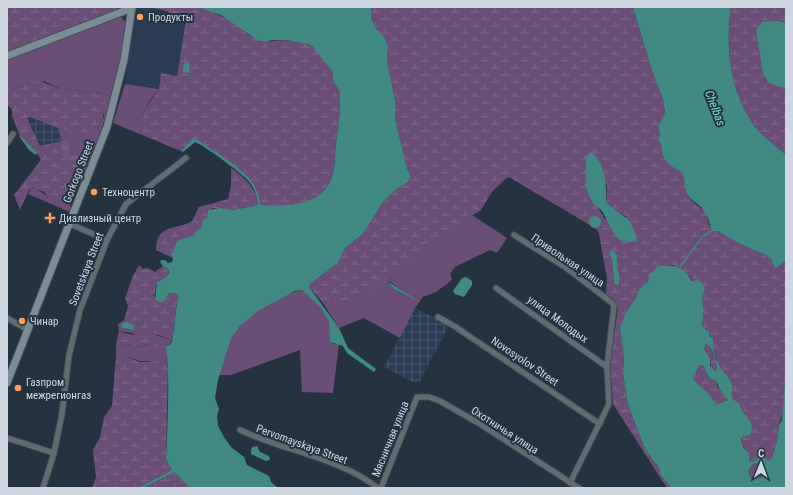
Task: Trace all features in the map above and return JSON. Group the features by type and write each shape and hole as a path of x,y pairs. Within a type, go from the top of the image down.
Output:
{"main road":[{"path":"7,56 132,7"},
{"name":"Gorkogo Street","path":"7,383 70,224 112,112 124,60 132,7"}],"street":[{"path":"7,143 13,134"},
{"name":"Sovetskaya Street","path":"43,488 54,453 62,414 69,354 80,310 107,240 126,204 186,158"},
{"path":"70,224 107,240"},
{"name":"Привольная улица","path":"514,235 565,267 611,302 615,309 607,367"},
{"name":"улица Молодых","path":"496,288 607,367"},
{"name":"Novosyolov Street","path":"438,317 454,326 600,424"},
{"path":"7,318 28,330"},
{"path":"564,488 600,424 609,404 607,367"},
{"name":"Охотничья улица","path":"417,397 429,397 440,401 480,424 579,488"},
{"name":"Мясничная улица","path":"379,488 417,397"},
{"name":"Pervomayskaya Street","path":"240,430 258,439 308,454 343,469 379,488"},
{"path":"7,438 54,453"}],"shaded area":[{"path":"135,7 158,8 172,15 177,14 186,20 177,76 159,89 125,84"},
{"path":"30,117 58,128 62,141 40,146 27,118"},
{"path":"415,308 449,325 420,381 415,383 384,367"}],"green space":[{"path":"7,7 119,7 116,10 7,53"},
{"path":"146,7 173,7 178,12 175,15 163,10"},
{"path":"173,7 198,7 211,11 233,22 250,36 266,42 283,40 303,42 316,49 321,55 333,72 334,81 339,90 340,104 333,174 322,193 314,199 294,205 261,205 251,184 234,166 213,150 192,139 181,151 142,135 140,122 146,108 159,89 161,73 177,76 186,20 177,14 178,12"},
{"path":"371,7 633,7 651,68 663,99 665,113 658,126 660,133 658,141 676,169 683,174 685,186 690,198 704,211 709,225 738,243 766,255 771,259 775,269 786,261 786,365 783,412 772,458 768,461 759,457 752,462 749,461 749,453 743,444 742,437 749,420 745,417 744,412 731,397 732,385 718,363 713,346 713,338 709,336 709,332 702,326 704,310 702,298 703,292 690,277 673,265 658,265 648,282 639,289 637,296 626,312 621,328 624,358 623,374 628,405 644,447 659,467 660,474 671,488 667,488 613,404 610,365 618,308 613,299 606,294 607,278 597,230 509,177 492,192 481,210 433,240 401,263 389,281 355,300 345,303 323,303 309,287 311,283 338,263 345,248 363,234 383,202 396,189 408,182 411,177 407,168 395,119 395,100 387,61 388,46 385,38 375,27 371,18","holes":["586,157 607,186 606,202 614,210 627,217 605,219 586,188","618,256 616,263 619,273 614,283 612,259"]},
{"path":"731,7 786,7 786,23 778,21 756,30 761,56 781,88 786,89 786,155 766,139 756,128 740,100 735,85 729,55 729,23"},
{"path":"116,17 121,17 127,24 119,66 97,144 82,184 79,180 79,166 81,163 79,157 69,154 69,145 63,140 62,141 58,128 67,131 97,128 104,117 102,93 61,89 44,81 22,85 15,89 7,89 7,59"},
{"path":"40,81 61,89 102,93 104,95 104,113 99,125 91,131 81,133 56,127 30,117 27,118 40,146 62,141 62,157 77,163 80,173 79,180 74,180 72,184 64,188 64,192 71,195 67,201 50,200 44,192 33,188 29,190 20,210 14,195 41,160 37,153 20,136 12,116 12,109 7,105 7,89 15,89 22,85"},
{"path":"125,84 159,89 145,110 141,122 142,135 113,123"},
{"path":"65,139 69,141 69,154 72,156 77,156 82,162 79,166 76,163 62,157 62,141"},
{"path":"231,168 241,175 252,188 258,205 233,210 212,208 201,228 195,235 177,242 173,258 156,250 157,241 164,231 192,221 199,207 228,199 231,185"},
{"path":"76,180 81,184 77,186 73,194 64,192 65,186 70,186"},
{"path":"35,188 53,200 67,200 73,194 70,204 72,213 28,194 31,189"},
{"path":"472,215 507,238 497,253 490,250 455,267 450,274 452,280 436,292 423,297 415,308 400,338 364,318 339,328 323,303 345,303 387,281 394,289 412,299 389,281 398,265 425,244"},
{"path":"139,265 143,269 148,268 155,272 163,266 168,269 168,276 157,282 154,297 165,301 169,293 178,295 172,340 141,329 136,320 124,320 128,306 125,298 133,276"},
{"path":"302,290 323,310 330,325 332,342 333,344 339,344 333,393 302,392 300,350 231,375 219,375 231,337 244,322 283,296"},
{"path":"126,319 136,320 139,326 158,336 172,340 169,346 166,346 168,369 166,364 159,361 139,361 126,356 116,356 116,344 140,347 149,344 132,333 119,331 118,324"},
{"path":"119,331 152,340 159,346 156,347 148,344 140,347 116,344"},
{"path":"706,344 708,344 714,356 717,369 715,371 711,369 710,358 704,349"},
{"path":"116,356 126,356 139,362 159,361 166,364 168,369 166,458 172,467 172,470 138,488 92,488 96,477 93,450 100,437 104,417 112,406"},
{"path":"700,365 703,365 709,378 716,381 717,386 729,400 716,405 710,395 694,380 693,376"},
{"path":"759,463 762,467 763,477 753,481 748,471 753,464"},
{"path":"174,472 190,488 144,488 172,473"}],"water":[{"path":"198,7 371,7 371,18 375,27 385,38 388,46 387,61 395,100 395,119 407,168 411,177 408,182 396,189 383,202 363,234 345,248 338,263 311,283 309,287 339,328 348,348 376,369 374,372 347,353 343,346 330,342 329,321 320,307 302,290 295,291 258,311 240,326 231,338 218,380 215,398 219,409 217,416 218,426 231,447 244,457 247,465 269,476 271,482 278,488 190,488 174,472 144,488 138,488 172,470 166,459 168,365 165,346 169,346 172,342 178,295 169,293 165,301 160,302 155,300 157,282 166,277 169,272 168,269 160,262 161,260 165,260 168,263 172,262 173,258 171,254 177,241 195,235 196,231 201,228 203,219 207,218 208,210 220,208 233,210 258,205 256,194 251,184 241,174 216,155 195,142 183,152 181,151 192,139 195,139 217,153 248,177 257,190 261,205 293,204 313,199 322,193 328,185 333,174 334,167 340,110 339,90 334,81 333,72 312,46 287,40 272,40 266,42 257,40 221,15"},
{"name":"Chelbas","path":"633,7 731,7 729,23 729,55 735,85 740,100 756,128 766,139 786,155 786,261 775,269 771,259 766,255 738,243 718,231 712,231 708,218 701,207 691,199 686,192 683,174 664,159 660,143 658,141 660,133 658,126 665,113 663,99 651,68"},
{"path":"778,21 786,23 786,89 769,83 763,73 756,30 762,22"},
{"path":"189,62 190,73 183,72 184,63"},
{"path":"19,136 22,137 37,153 36,155 29,150"},
{"path":"591,152 596,156 604,174 606,202 629,221 635,232 637,241 621,241 615,235 602,211 593,203 586,188 586,157"},
{"path":"595,216 599,218 601,222 599,226 595,228 591,226 589,222 591,218"},
{"path":"613,250 618,256 617,264 620,278 618,286 614,283 612,259 609,253"},
{"path":"658,265 675,266 683,270 692,281 699,280 703,284 705,289 702,298 704,310 702,326 709,332 709,336 713,338 717,361 732,385 733,400 739,403 752,426 750,435 743,436 741,439 743,447 749,453 749,461 752,462 759,457 764,457 768,461 772,458 777,441 779,425 782,420 786,365 786,488 671,488 660,474 659,467 644,447 628,405 623,374 624,358 620,328 626,312 637,296 639,289 648,282 649,274 654,271","holes":["706,344 711,348 714,355 717,369 715,371 710,366 710,358 704,349","700,365 703,365 709,378 716,381 720,390 728,400 716,405 710,395 694,380 693,376","759,463 762,467 763,477 753,480 751,479 748,471 753,464"]},
{"path":"466,277 472,281 472,285 464,297 455,294 453,291 462,278"},
{"path":"387,281 415,299 415,300 394,289"},
{"path":"127,322 134,325 134,330 121,327 122,323"},
{"path":"257,446 260,452 269,456 270,460 266,461 251,454 252,447"}],"waterway":[{"path":"680,267 703,236 712,231"}],"place":[{"name":"Продукты","path":"140,17"},
{"name":"Техноцентр","path":"94,192"},
{"name":"Диализный центр","path":"50,218"},
{"name":"Чинар","path":"22,321"},
{"name":"Газпром межрегионгаз","path":"18,388"}]}
